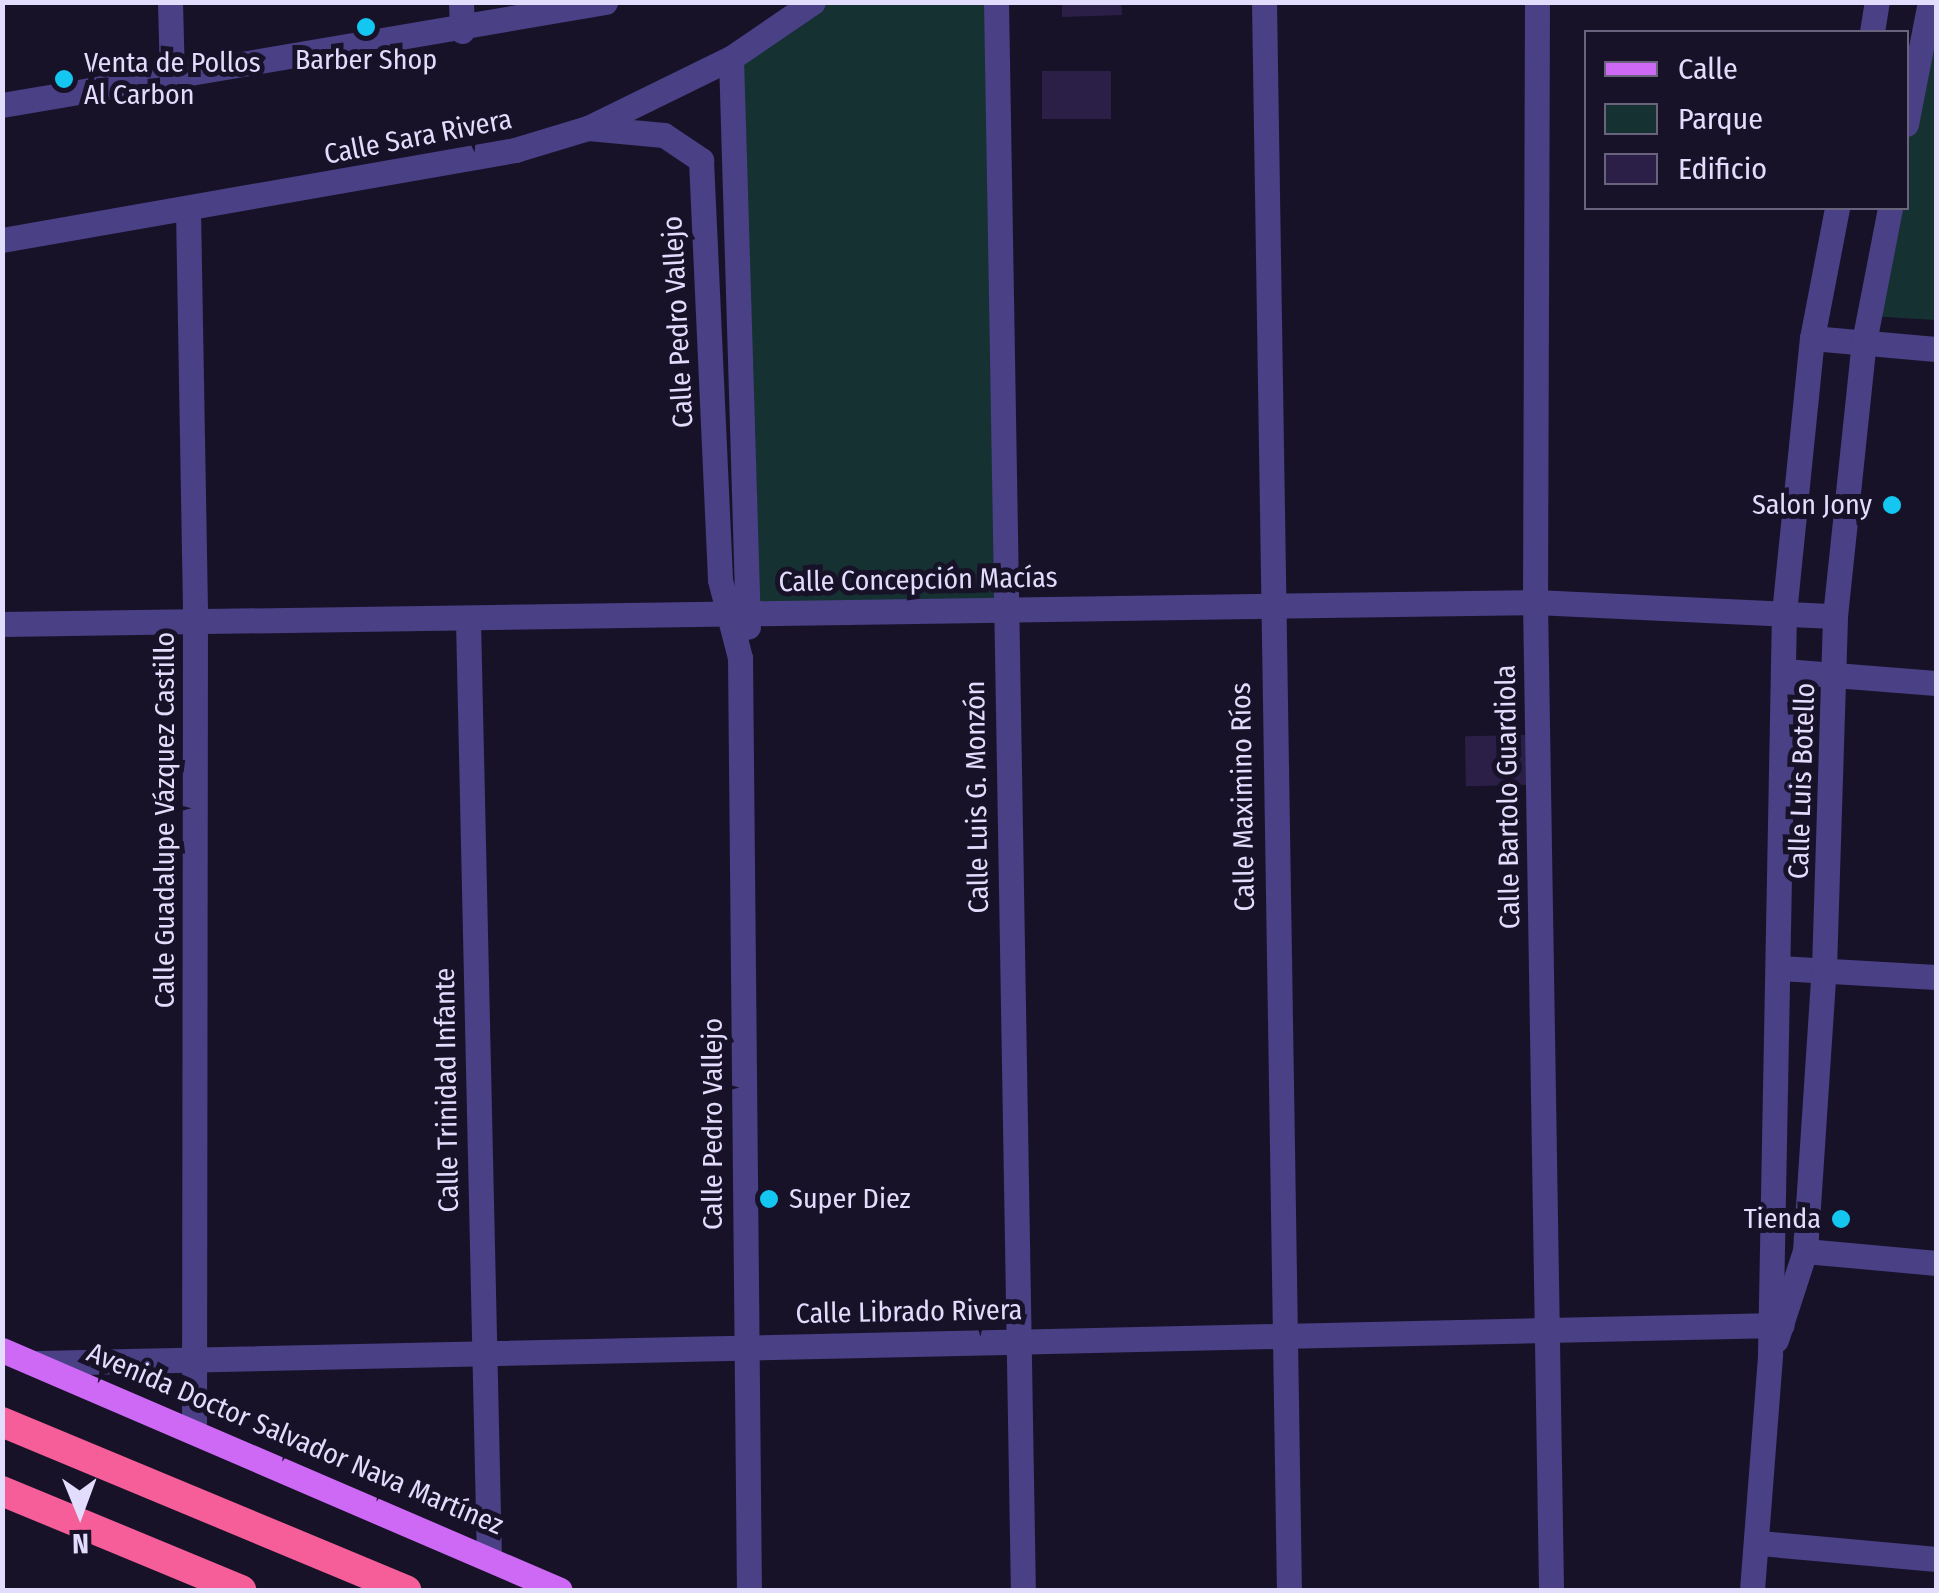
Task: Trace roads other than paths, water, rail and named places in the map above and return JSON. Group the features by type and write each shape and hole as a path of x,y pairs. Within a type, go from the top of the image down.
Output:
{"highway":[{"path":"2,1422 406,1590"},
{"path":"2,1491 240,1590"}],"main road":[{"name":"Avenida Doctor Salvador Nava Martínez","path":"2,1350 560,1590"}],"street":[{"path":"170,2 172,80"},
{"path":"461,2 462,31"},
{"path":"2,105 462,31 605,2"},
{"name":"Calle Sara Rivera","path":"2,240 515,150 588,128 731,58 813,2"},
{"name":"Calle Luis G. Monzón","path":"996,2 1003,608 1024,1590"},
{"name":"Calle Maximino Ríos","path":"1264,2 1270,605 1288,1590"},
{"name":"Calle Bartolo Guardiola","path":"1537,2 1535,602 1551,1590"},
{"path":"1872,30 1878,2"},
{"path":"1909,109 1930,2"},
{"name":"Calle Pedro Vallejo","path":"731,58 749,1590"},
{"name":"Calle Pedro Vallejo","path":"588,128 664,136 700,160 720,580 740,613"},
{"name":"Calle Guadalupe Vázquez Castillo","path":"188,209 196,621 194,1430"},
{"name":"Calle Luis Botello","path":"1752,1590 1760,1543 1775,1325 1784,613 1812,338 1837,210"},
{"name":"Calle Luis Botello","path":"1775,1325 1805,1251 1824,968 1837,674 1835,616 1864,342 1890,210"},
{"path":"1812,338 1936,349"},
{"name":"Calle Concepción Macías","path":"2,624 1535,602 1835,616"},
{"name":"Calle Trinidad Infante","path":"468,620 489,1558"},
{"path":"1784,671 1936,683"},
{"path":"1780,968 1936,976"},
{"path":"1805,1251 1936,1263"},
{"name":"Calle Librado Rivera","path":"38,1364 1547,1326 1775,1325"},
{"path":"1760,1543 1936,1559"}],"place":[{"name":"Barber Shop","path":"366,27"},
{"name":"Venta de Pollos Al Carbon","path":"64,79"},
{"name":"Salon Jony","path":"1892,505"},
{"name":"Super Diez","path":"769,1199"},
{"name":"Tienda","path":"1841,1219"}]}
